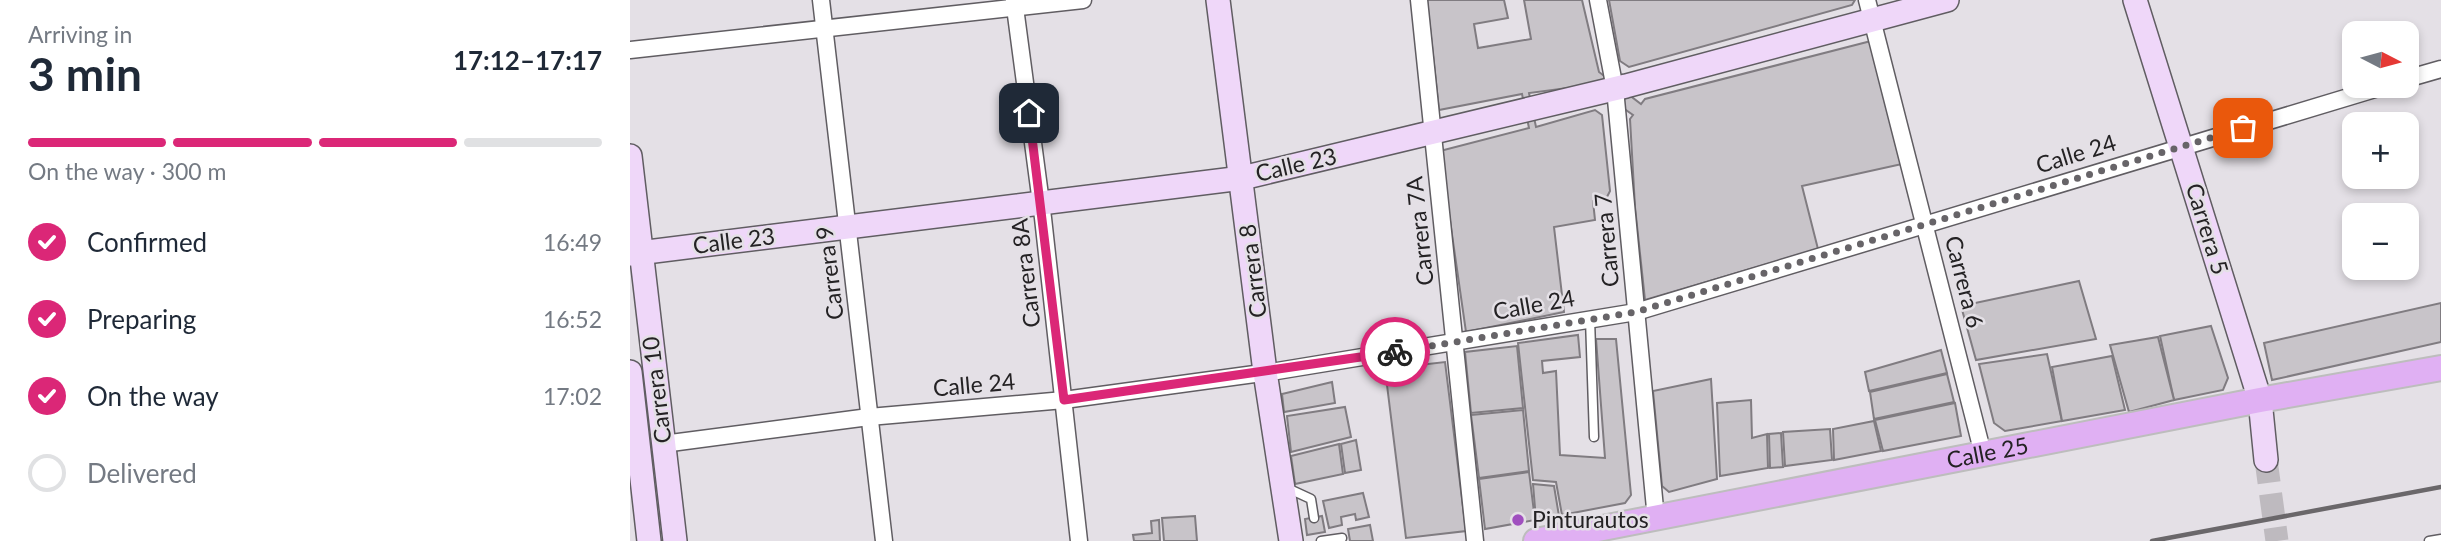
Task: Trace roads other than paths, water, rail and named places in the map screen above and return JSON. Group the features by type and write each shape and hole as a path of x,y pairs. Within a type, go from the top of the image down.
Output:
{"main road":[{"name":"Carrera 8","path":"1219,0 1265,372 1291,541"},
{"name":"Calle 23","path":"636,253 1041,205 1242,178 1615,89 1870,11 1947,0"},
{"name":"Carrera 5","path":"2135,0 2260,400 2266,460"},
{"name":"Carrera 10","path":"630,156 636,253 675,541"},
{"name":"Calle 25","path":"1536,541 2260,400 2441,368"},
{"name":"Carrera 10","path":"630,372 635,451 649,541"}],"street":[{"name":"Carrera 9","path":"821,0 884,541"},
{"path":"630,50 825,29 1015,4 1083,0"},
{"name":"Carrera 7A","path":"1419,0 1475,541"},
{"name":"Carrera 7","path":"1598,0 1615,89 1656,519"},
{"name":"Carrera 8A","path":"1015,4 1079,541"},
{"name":"Carrera 6","path":"1870,11 1983,454"},
{"path":"2419,75 2441,69"},
{"name":"Calle 24","path":"663,444 869,417 1064,400 1265,372 1636,312 2344,98"}],"lane":[{"path":"1590,319 1593,339 1594,437"},
{"path":"1283,486 1311,499 1314,518"},
{"path":"1318,538 1344,539"},
{"path":"2430,541 2441,539"}],"tunnel":[{"path":"2266,460 2277,541"}],"railway":[{"path":"2152,541 2441,487"}],"place":[{"name":"Pinturautos","path":"1518,520"}]}
